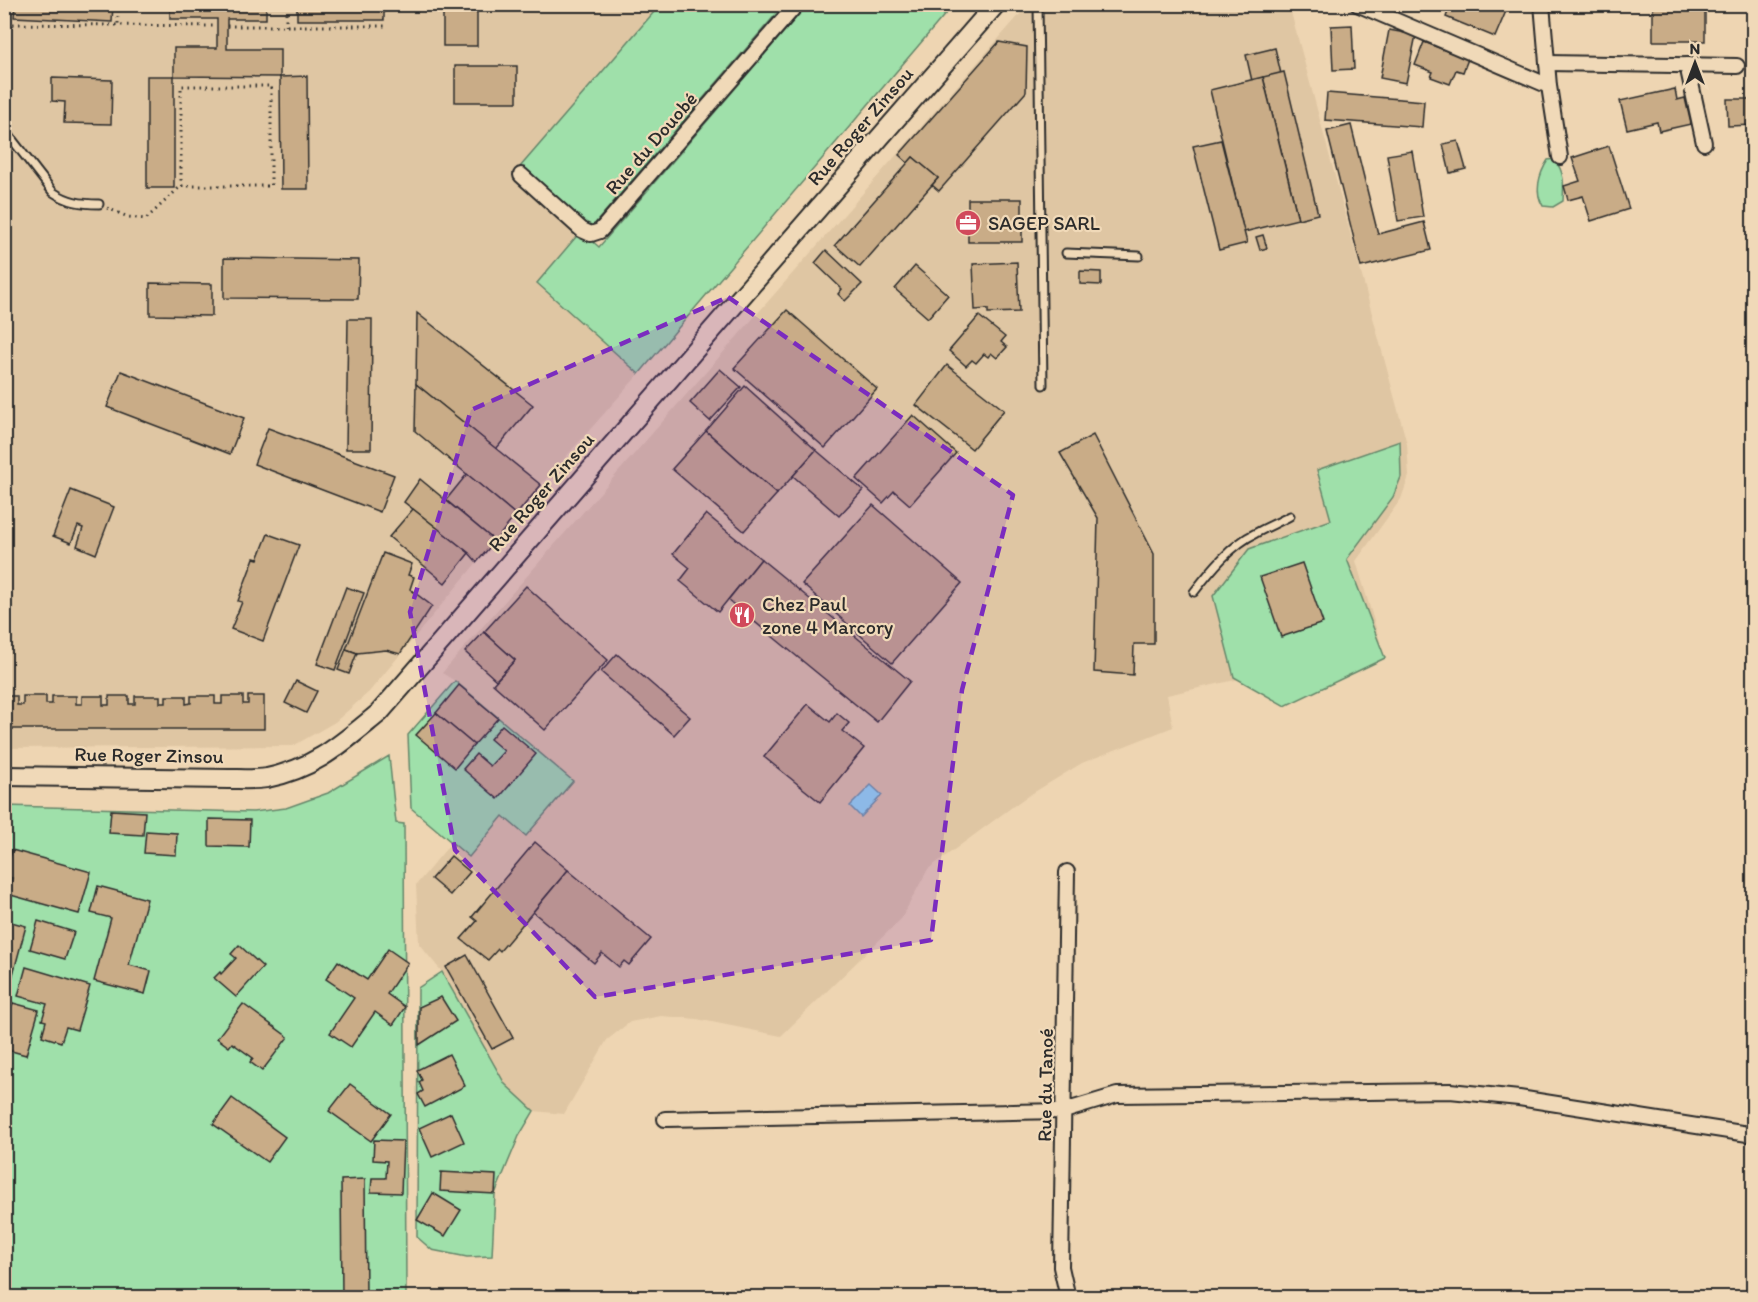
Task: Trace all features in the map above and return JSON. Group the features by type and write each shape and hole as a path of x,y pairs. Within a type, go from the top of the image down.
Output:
{"street":[{"name":"Rue du Douobé","path":"521,175 582,230 591,234 600,231 797,4"},
{"name":"Rue Roger Zinsou","path":"4,776 265,778 301,768 334,749 379,712 996,4"},
{"path":"1357,4 1549,86"},
{"path":"1542,4 1549,86 1560,157"},
{"path":"1548,63 1737,66"},
{"path":"1687,65 1704,143"},
{"name":"Rue du Tanoé","path":"1067,872 1061,1267 1068,1298"},
{"path":"665,1119 1064,1111 1117,1095 1450,1091 1519,1098 1754,1136"}],"lane":[{"path":"1038,4 1043,385"},
{"path":"4,129 53,192 63,199 78,204 99,204"},
{"path":"1066,253 1139,256"},
{"path":"1194,592 1227,554 1242,542 1256,532 1269,528 1290,516"}],"path":[{"path":"9,4 7,20 9,24 217,26"},
{"path":"118,4 118,25"},
{"path":"286,4 286,26"},
{"path":"227,26 386,26"},
{"path":"99,204 128,217 146,219 181,186 271,186 271,86 181,86 181,186"}],"highlighted area":[{"path":"728,297 1013,495 962,690 931,940 595,997 455,850 410,612 471,410"}],"shaded area":[{"path":"4,5 660,5 515,174 581,231 537,283 639,374 541,485 369,692 335,722 293,746 5,748"},
{"path":"1028,5 1289,5 1407,444 1409,476 1401,499 1356,561 1385,658 1285,706 1240,679 1167,695 1173,727 1082,763 1023,799 928,869 901,919 781,1036 697,1019 661,1016 630,1022 607,1040 564,1114 534,1111 505,1084 442,972 419,944 416,885 451,843 469,857 503,816 526,835 573,781 455,681 442,673"}],"green space":[{"path":"660,5 784,5 591,228 520,167"},
{"path":"807,5 953,5 639,374 537,283 581,231 599,247"},
{"path":"1554,159 1562,174 1563,201 1553,207 1543,206 1538,189 1540,177 1548,160"},
{"path":"1400,441 1401,477 1393,497 1347,559 1385,658 1285,706 1234,677 1213,596 1249,549 1331,520 1317,470"},
{"path":"455,681 573,781 526,836 503,816 469,857 411,808 408,735"},
{"path":"389,756 396,823 404,824 406,1297 5,1298 5,806 253,812 286,808 328,793"},
{"path":"442,972 505,1084 534,1111 519,1136 495,1194 492,1256 467,1257 432,1250 417,1237 418,988"}],"water":[{"path":"871,785 882,795 861,817 850,806"}],"building":[{"path":"15,4 113,4 112,22 14,17"},
{"path":"170,4 266,4 266,19 227,19 227,49 280,49 280,77 174,76 174,48 217,48 217,19 170,19"},
{"path":"297,4 384,4 384,20 297,20"},
{"path":"443,4 477,4 477,46 443,46"},
{"path":"1451,4 1509,4 1495,37 1446,17"},
{"path":"1653,5 1705,5 1705,41 1653,41"},
{"path":"1352,25 1354,69 1333,70 1331,26"},
{"path":"1389,30 1416,35 1406,83 1380,78"},
{"path":"999,42 1027,47 1026,92 939,191 932,185 938,178 913,157 908,163 899,155"},
{"path":"1424,42 1468,59 1463,72 1456,70 1450,84 1431,77 1433,72 1415,65"},
{"path":"1275,48 1281,74 1252,81 1246,55"},
{"path":"455,66 517,66 517,102 455,102"},
{"path":"1284,72 1318,214 1298,219 1263,77"},
{"path":"147,76 174,76 174,188 147,188"},
{"path":"307,76 308,189 281,189 280,77"},
{"path":"1263,77 1298,219 1244,232 1210,90"},
{"path":"52,78 112,80 111,124 64,123 65,102 52,101"},
{"path":"1675,89 1677,100 1685,98 1691,124 1659,131 1657,122 1627,129 1620,101"},
{"path":"1327,93 1424,101 1422,127 1325,120"},
{"path":"1727,99 1754,99 1754,125 1728,126"},
{"path":"1351,125 1378,234 1424,222 1431,250 1361,267 1327,131"},
{"path":"1221,140 1247,243 1219,250 1193,146"},
{"path":"1458,141 1466,169 1450,173 1443,144"},
{"path":"1609,146 1629,209 1591,221 1583,196 1568,200 1564,186 1580,181 1572,158"},
{"path":"1412,151 1423,217 1398,221 1387,155"},
{"path":"913,157 938,178 860,267 835,245"},
{"path":"968,199 1022,199 1022,242 968,242"},
{"path":"1263,235 1267,248 1260,250 1256,237"},
{"path":"826,250 862,284 845,301 838,294 842,289 815,263"},
{"path":"224,258 359,260 358,299 224,298"},
{"path":"1017,262 1019,312 988,313 988,309 975,310 973,264"},
{"path":"915,266 948,295 928,318 895,289"},
{"path":"1080,271 1101,272 1101,285 1080,284"},
{"path":"150,283 212,284 212,316 150,315"},
{"path":"787,310 877,389 825,448 734,368"},
{"path":"417,313 533,405 496,449 416,384"},
{"path":"979,316 1005,337 1001,342 1007,347 997,358 991,353 988,357 984,354 976,363 972,360 966,366 949,351"},
{"path":"348,319 372,319 371,449 346,449"},
{"path":"947,365 1004,410 972,449 916,405"},
{"path":"720,369 741,387 710,421 690,403"},
{"path":"121,371 244,418 230,454 107,407"},
{"path":"416,384 541,485 516,515 415,431"},
{"path":"745,386 816,450 777,494 706,431"},
{"path":"913,415 956,453 910,505 894,491 883,503 856,479"},
{"path":"268,428 394,475 380,512 254,464"},
{"path":"706,431 777,494 744,531 672,469"},
{"path":"1093,435 1154,554 1154,644 1134,644 1133,675 1094,672 1098,518 1060,453"},
{"path":"816,450 863,490 839,516 793,476"},
{"path":"467,474 516,515 495,541 446,500"},
{"path":"420,479 495,541 477,562 469,553 404,502"},
{"path":"71,490 114,507 96,554 77,546 83,528 78,526 71,543 53,536"},
{"path":"873,505 962,583 892,663 802,584"},
{"path":"413,509 469,553 445,583 389,537"},
{"path":"706,514 761,559 718,612 680,581 690,568 673,554"},
{"path":"268,534 299,545 263,641 231,629 242,602 238,601 254,558 258,559"},
{"path":"383,553 412,564 408,575 414,577 410,589 432,606 400,654 386,650 357,653 346,649"},
{"path":"761,559 910,681 877,722 728,600"},
{"path":"1302,563 1323,623 1281,637 1260,577"},
{"path":"526,586 608,660 545,730 493,684 515,660 484,632"},
{"path":"346,587 364,593 335,670 317,664"},
{"path":"484,632 515,660 496,680 465,652"},
{"path":"346,649 357,653 349,674 338,670"},
{"path":"617,654 690,717 674,735 601,672"},
{"path":"296,681 317,691 306,713 285,703"},
{"path":"459,685 498,718 474,745 436,713"},
{"path":"4,696 17,696 17,705 23,705 23,696 46,696 46,704 52,704 52,696 76,696 76,704 82,704 82,696 103,696 103,705 109,705 109,696 129,696 129,704 135,704 135,696 160,696 160,703 166,703 166,696 186,696 186,704 191,703 191,696 215,696 215,704 222,704 222,696 243,696 243,704 248,704 248,696 264,696 264,729 4,729"},
{"path":"808,704 830,722 837,713 849,723 842,731 864,748 820,802 764,757"},
{"path":"436,713 474,745 455,768 416,735"},
{"path":"502,725 536,754 498,799 463,769 476,754 490,766 504,751 490,739"},
{"path":"111,810 145,812 143,835 109,833"},
{"path":"209,819 250,820 249,847 209,846"},
{"path":"146,831 177,833 176,855 144,853"},
{"path":"535,842 568,870 500,951 498,949 488,960 461,939 477,921 472,917"},
{"path":"12,850 91,872 79,914 7,894 12,878 5,876"},
{"path":"451,856 470,872 450,895 431,879"},
{"path":"568,870 651,939 629,965 624,961 619,967 602,953 594,963 533,912"},
{"path":"98,886 147,899 129,965 151,971 145,994 94,981 111,918 91,913"},
{"path":"4,920 26,926 4,1008"},
{"path":"38,921 74,932 65,959 30,949"},
{"path":"239,945 263,967 236,997 214,978 236,958 231,954"},
{"path":"388,949 408,963 387,994 405,1007 393,1025 375,1012 351,1047 330,1033 354,998 326,979 338,961 367,980"},
{"path":"467,955 513,1038 492,1049 446,967"},
{"path":"26,967 90,986 77,1030 66,1027 61,1042 42,1036 46,1021 42,1020 47,1004 18,996"},
{"path":"441,997 456,1021 419,1045 419,1007"},
{"path":"13,1003 39,1010 26,1055 4,1049 4,1031"},
{"path":"243,1004 288,1037 262,1071 250,1062 253,1058 232,1043 229,1047 217,1038"},
{"path":"449,1054 465,1086 425,1107 418,1094 423,1091 419,1082 422,1080 417,1070"},
{"path":"350,1084 391,1114 371,1141 329,1111"},
{"path":"232,1098 285,1137 267,1162 213,1124"},
{"path":"451,1113 464,1142 432,1157 419,1128"},
{"path":"374,1140 403,1141 401,1193 371,1192 372,1178 386,1178 387,1161 373,1160"},
{"path":"441,1172 496,1175 495,1194 440,1191"},
{"path":"365,1179 366,1298 342,1298 341,1180"},
{"path":"433,1193 461,1210 445,1236 417,1220"}],"place":[{"name":"SAGEP SARL","path":"968,223"},
{"name":"Chez Paul zone 4 Marcory","path":"742,615"}]}
